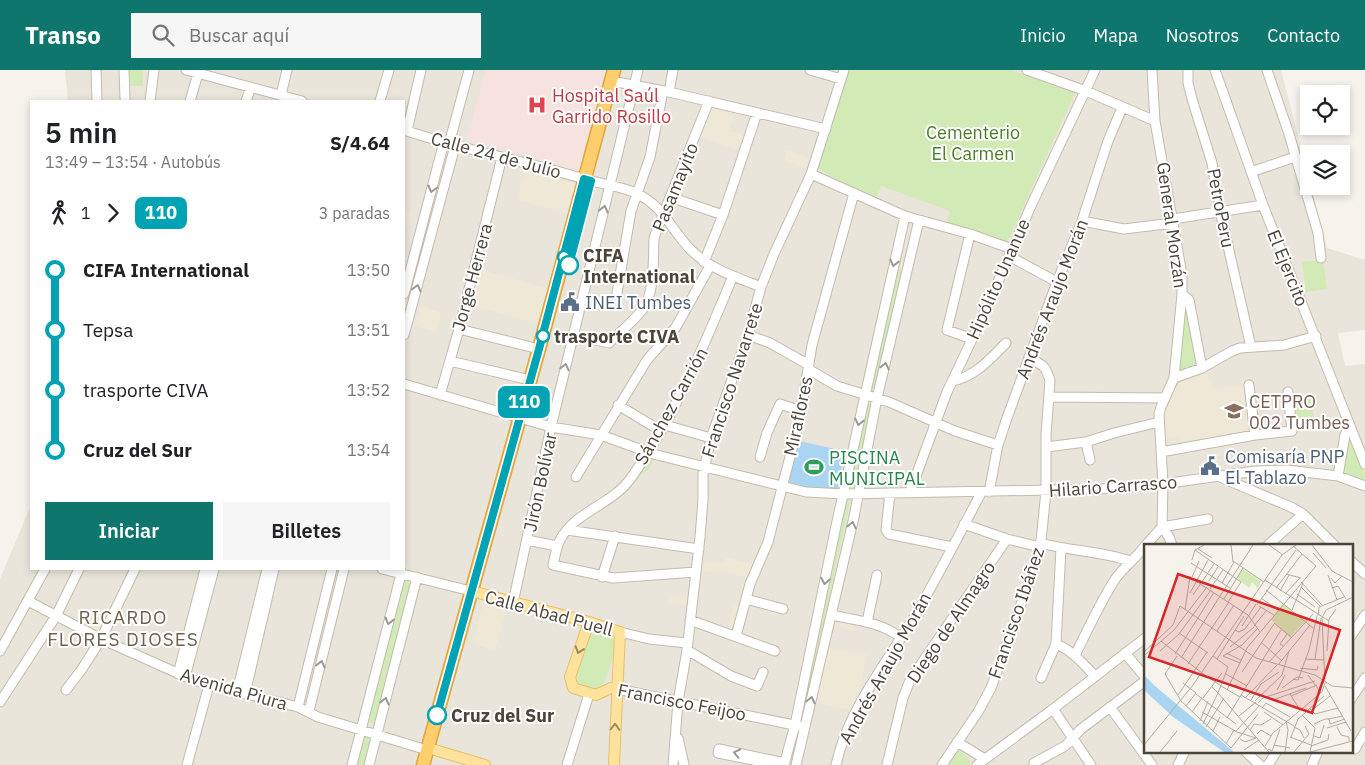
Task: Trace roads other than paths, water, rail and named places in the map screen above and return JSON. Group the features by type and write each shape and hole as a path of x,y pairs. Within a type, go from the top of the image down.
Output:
{"highway":[{"path":"423,765 430,748 475,592 617,74"},
{"path":"523,419 530,380 588,180"},
{"path":"430,748 430,765"}],"main road":[{"name":"Calle Abad Puell","path":"475,592 620,632"},
{"path":"589,622 570,678 573,688 589,694"},
{"path":"614,765 620,632"},
{"name":"Francisco Feijoo","path":"589,694 600,694 611,688 617,689"},
{"name":"Avenida Piura","path":"430,748 485,765"}],"street":[{"path":"96,70 97,100"},
{"path":"124,70 125,98"},
{"path":"150,100 154,70"},
{"path":"186,70 286,98 287,70"},
{"path":"380,100 389,70"},
{"path":"405,131 421,70"},
{"path":"405,331 469,70"},
{"name":"Jirón Bolívar","path":"513,603 551,427 638,70"},
{"path":"617,293 631,211 650,157 673,70"},
{"path":"810,70 841,80"},
{"name":"Francisco Navarrete","path":"673,765 678,702 699,549 704,466 711,438 748,335 761,287 811,174 844,70"},
{"path":"1028,70 1086,90 1122,108 1155,121"},
{"name":"Hipólito Unanue","path":"910,492 952,381 1095,70"},
{"name":"General Morzán","path":"1152,70 1155,121 1182,275 1174,378 1160,407 1159,422 1163,484 1162,527"},
{"name":"PetroPeru","path":"1188,70 1188,83 1212,163 1220,211 1251,346"},
{"name":"El Ejercito","path":"1215,70 1263,205 1365,464"},
{"path":"1267,70 1318,233 1321,258"},
{"path":"190,100 198,72"},
{"path":"617,74 634,86 666,91 826,129"},
{"path":"246,100 251,87"},
{"name":"Pasamayito","path":"573,335 609,343 644,308 652,279 654,239 663,212 709,101"},
{"name":"Andrés Araujo Morán","path":"836,765 849,724 915,615 964,524 985,492 998,445 1029,357 1082,222 1108,141 1122,108"},
{"path":"576,477 647,360 676,327 707,264 756,112"},
{"name":"Calle 24 de Julio","path":"405,131 552,169 638,194 663,212 690,249 707,264 761,287"},
{"path":"405,291 450,144"},
{"name":"Jorge Herrera","path":"440,395 459,329 502,157"},
{"path":"1251,172 1295,157"},
{"path":"811,174 905,216 970,234 1011,253 1057,282"},
{"name":"Miraflores","path":"736,636 754,573 768,542 801,411 812,346 854,193"},
{"path":"670,197 723,215"},
{"path":"1082,222 1124,229 1263,205"},
{"path":"782,764 795,725 905,216"},
{"path":"796,765 854,517 857,493 877,398 919,220"},
{"path":"970,234 947,330 972,339"},
{"name":"Sánchez Carrión","path":"602,577 552,566 557,546 577,520 624,487 648,452 663,428 695,366 733,276"},
{"path":"1182,294 1189,300 1202,368"},
{"path":"459,329 539,349"},
{"path":"748,335 770,343 809,366 829,382 889,402 955,431 998,445"},
{"path":"1174,378 1202,368 1232,351 1251,346 1284,345 1316,336"},
{"path":"952,381 973,373 1006,343"},
{"name":"Francisco Ibáñez","path":"942,765 978,712 991,688 1040,545 1046,491 1046,435 1050,380 1046,370 1029,357"},
{"path":"450,361 530,380"},
{"name":"Hilario Carrasco","path":"405,384 551,427 601,434 648,452 806,492 844,494 1046,491 1163,484 1256,471 1287,470 1338,476 1365,486"},
{"path":"1249,385 1255,435"},
{"path":"1162,452 1255,435 1292,431 1288,392"},
{"path":"1050,397 1165,398"},
{"path":"760,457 767,433 780,404 801,411"},
{"path":"618,406 663,428 711,438"},
{"path":"1046,448 1086,442 1159,422"},
{"path":"1338,476 1345,435 1350,425"},
{"path":"1086,442 1090,460"},
{"path":"1220,477 1286,504 1303,514 1330,544"},
{"path":"890,493 886,530 889,534 952,546"},
{"path":"1269,544 1303,514"},
{"path":"1147,544 1162,527 1208,519"},
{"path":"964,524 1007,539 1137,559"},
{"path":"1162,527 1169,536 1172,544"},
{"path":"568,530 699,549"},
{"path":"615,536 602,577 612,578 696,572"},
{"name":"Diego de Almagro","path":"887,765 903,698 910,680 1007,539"},
{"path":"527,540 557,546"},
{"path":"1041,678 1056,644 1061,548"},
{"path":"1075,655 1107,594 1137,559 1144,548"},
{"path":"1352,562 1365,574"},
{"path":"0,651 44,570"},
{"path":"0,702 56,616 79,570"},
{"path":"66,690 101,639 135,570"},
{"path":"181,675 205,570"},
{"path":"181,675 214,570"},
{"path":"241,693 267,570"},
{"path":"241,693 274,570"},
{"path":"298,707 332,570"},
{"path":"310,711 344,570"},
{"name":"Calle Abad Puell","path":"386,570 417,576 475,592"},
{"path":"352,765 401,574"},
{"path":"867,622 877,575"},
{"path":"368,765 417,576"},
{"path":"746,599 783,609"},
{"name":"Avenida Piura","path":"28,601 101,639 181,675 209,685 298,707 310,711 318,717 430,748"},
{"path":"831,615 867,622 884,628 900,637"},
{"path":"1352,634 1365,615"},
{"path":"690,620 775,651"},
{"name":"Calle Abad Puell","path":"620,632 687,647"},
{"path":"977,765 1144,639"},
{"path":"1056,644 1064,646 1075,655 1095,676"},
{"path":"687,647 731,676 757,686 763,672"},
{"path":"1125,653 1144,676"},
{"path":"1352,698 1365,678"},
{"path":"1034,763 1065,746 1081,729 1144,682"},
{"path":"187,765 209,685"},
{"name":"Francisco Feijoo","path":"617,689 804,727"},
{"path":"567,765 589,694"},
{"path":"1110,707 1152,765"},
{"path":"1053,709 1091,765"},
{"path":"676,730 684,765"},
{"path":"1365,732 1353,748 1365,754"},
{"path":"957,742 985,759"},
{"path":"720,750 782,764 718,753 720,750"},
{"path":"1178,765 1185,752"},
{"path":"1246,752 1260,765"},
{"path":"1268,765 1276,752"},
{"path":"1312,765 1318,752"}],"water":[{"name":"PISCINA MUNICIPAL","path":"794,440 844,451 838,488 804,488 783,483"}],"place":[{"name":"Hospital Saúl Garrido Rosillo","path":"537,105"},
{"name":"CIFA International","path":"569,265"},
{"name":"INEI Tumbes","path":"570,302"},
{"name":"trasporte CIVA","path":"543,336"},
{"name":"CETPRO 002 Tumbes","path":"1234,411"},
{"name":"Comisaría PNP El Tablazo","path":"1210,466"},
{"name":"PISCINA MUNICIPAL","path":"814,467"},
{"name":"Cruz del Sur","path":"437,715"}],"district":[{"name":"RICARDO FLORES DIOSES","path":"123,628"}],"park label":[{"name":"Cementerio El Carmen","path":"973,142"}]}
